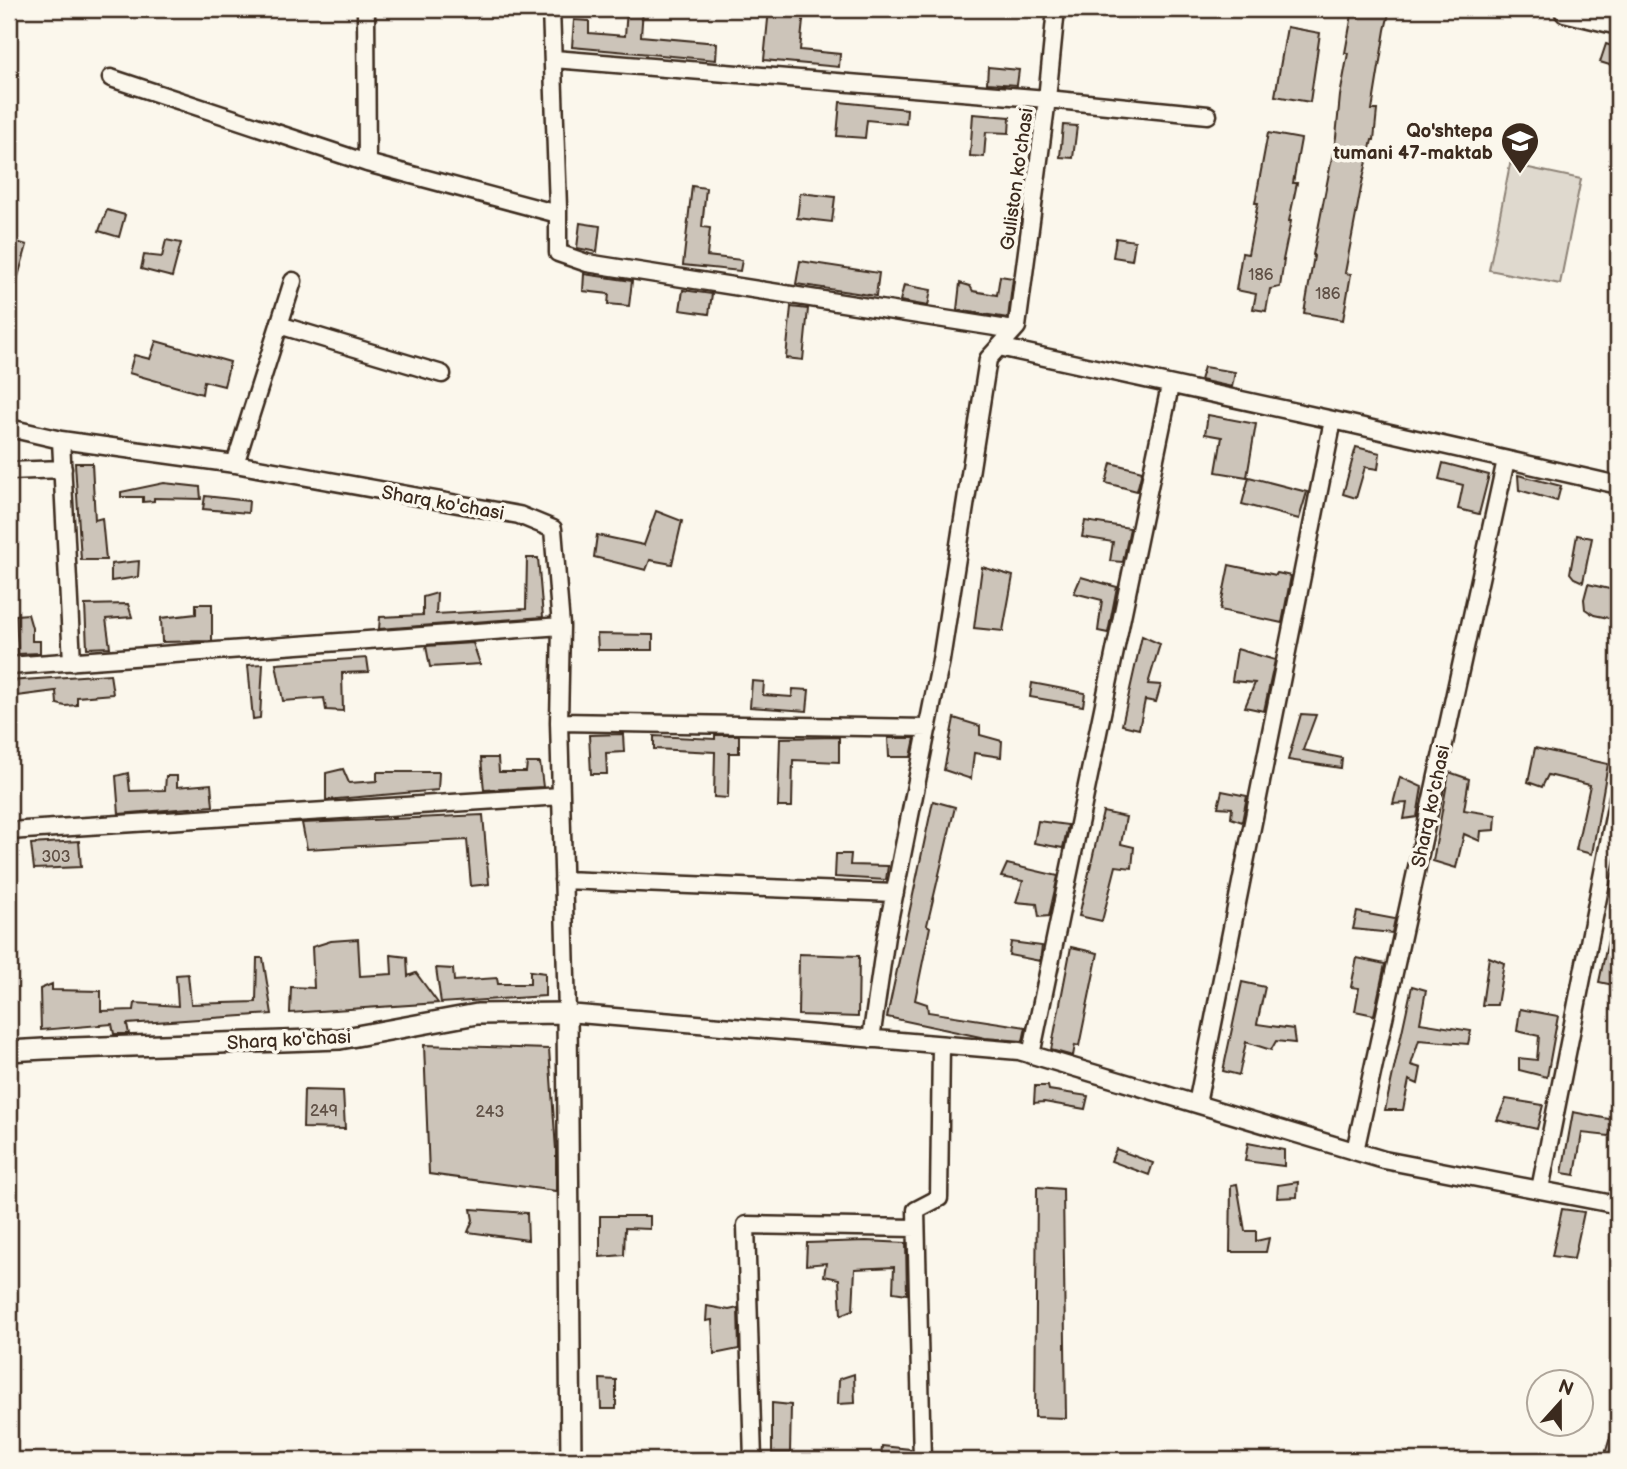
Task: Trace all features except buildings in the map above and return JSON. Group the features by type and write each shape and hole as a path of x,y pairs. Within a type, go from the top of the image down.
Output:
{"main road":[{"name":"Sharq ko'chasi","path":"9,1051 340,1039 477,1014 566,1013 571,1460"}],"street":[{"path":"366,9 368,163"},
{"path":"551,9 558,253 587,263 1014,330"},
{"name":"Guliston ko'chasi","path":"871,1039 886,936 941,660 988,359 1017,327 1056,9"},
{"path":"1565,9 1564,13 1618,26"},
{"path":"554,59 1047,99 1208,115"},
{"path":"111,78 368,163 558,214"},
{"path":"9,428 61,440 234,464 293,281"},
{"path":"279,325 442,374"},
{"path":"999,347 1618,485"},
{"path":"1031,1055 1170,386"},
{"path":"1197,1104 1333,420"},
{"path":"61,440 72,662"},
{"name":"Sharq ko'chasi","path":"1355,1151 1506,460"},
{"name":"Sharq ko'chasi","path":"234,464 519,515 553,529 561,626 559,722 566,1013"},
{"path":"9,471 63,469"},
{"path":"9,666 561,626"},
{"path":"559,722 928,728"},
{"path":"9,831 561,796"},
{"path":"1540,1189 1618,797"},
{"path":"563,880 895,893"},
{"path":"566,1013 1019,1051 1384,1160 1618,1205"},
{"path":"922,1460 916,1210 939,1198 941,1045"},
{"path":"752,1460 746,1225 916,1228"}],"shaded area":[{"path":"1510,164 1581,179 1560,284 1489,270"}],"place":[{"name":"Qo'shtepa tumani 47-maktab","path":"1520,175"}]}
